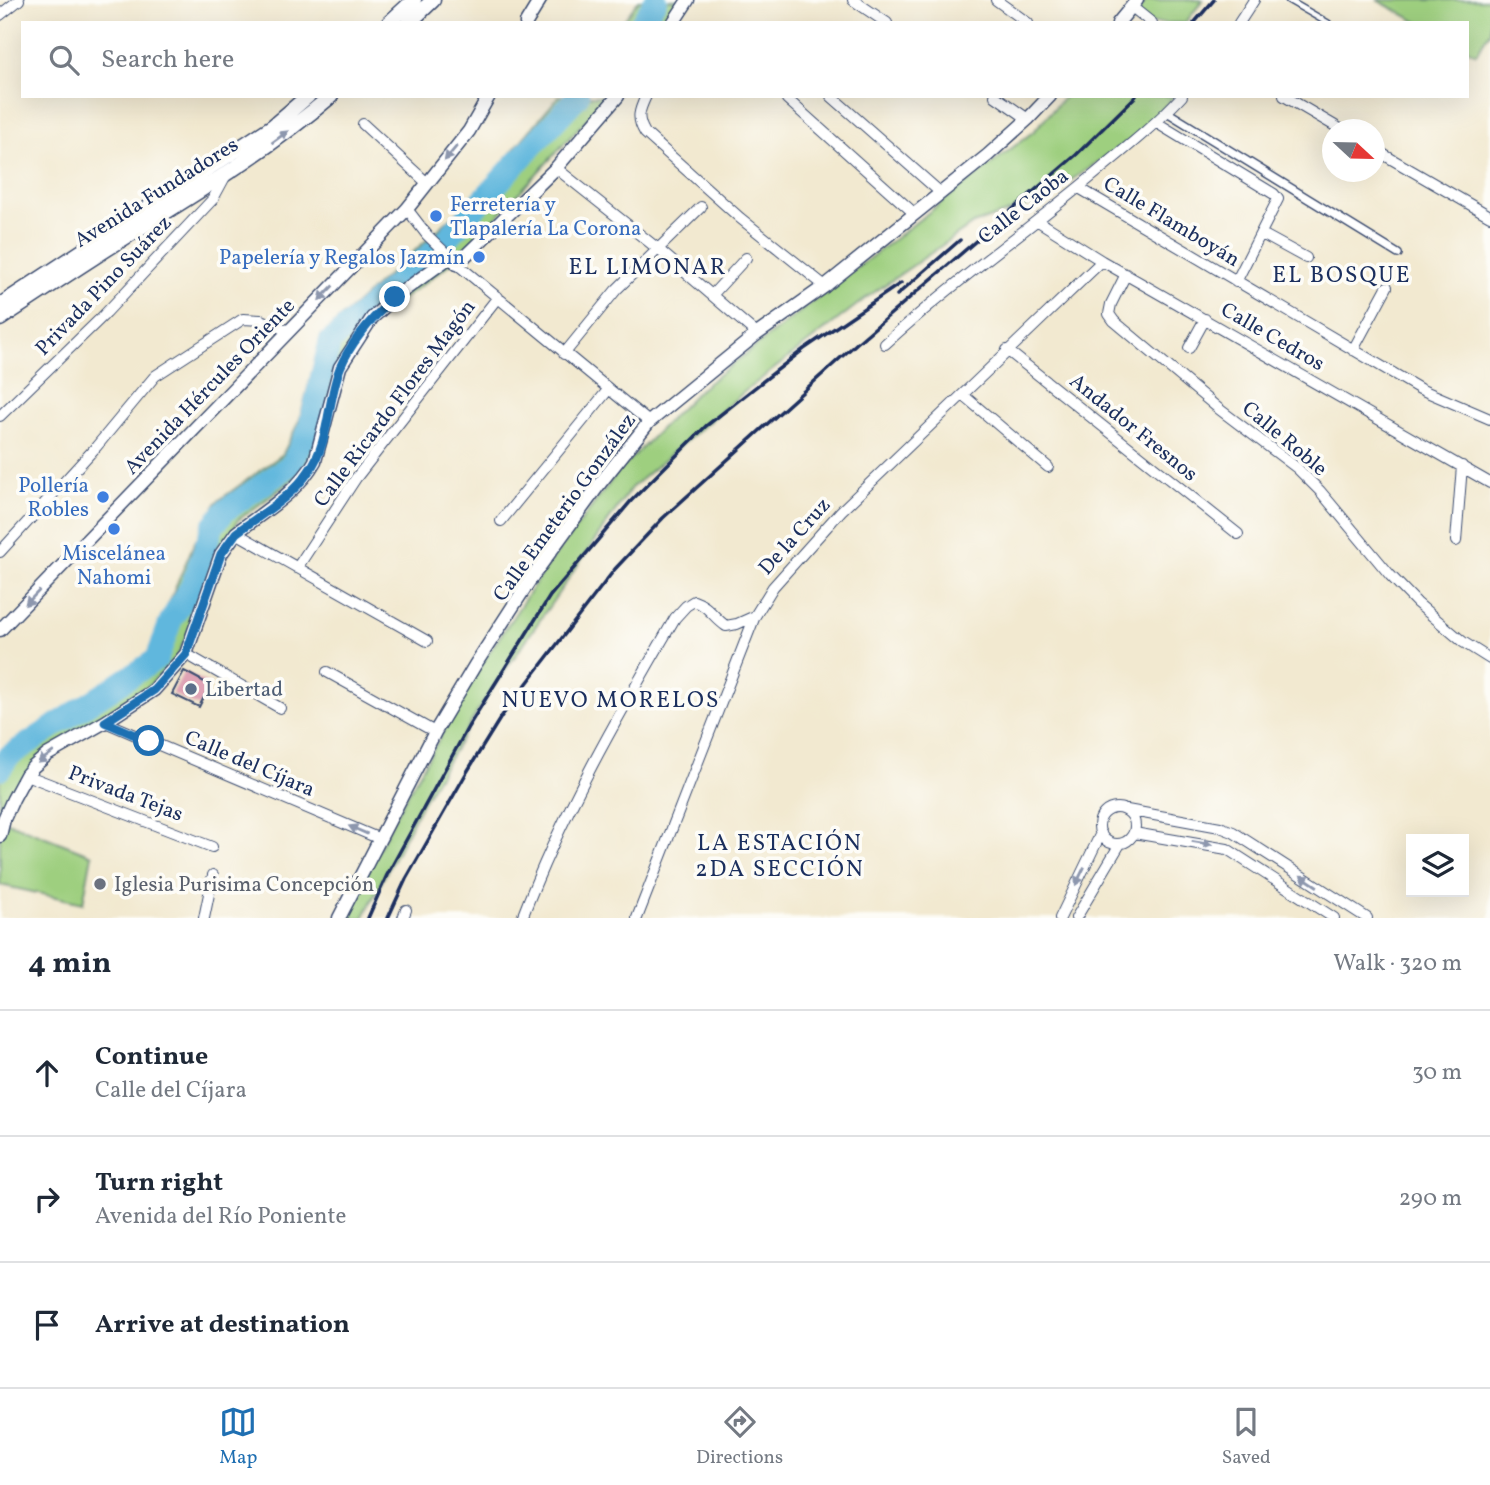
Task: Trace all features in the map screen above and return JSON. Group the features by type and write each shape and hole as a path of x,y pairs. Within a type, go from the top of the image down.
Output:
{"main road":[{"path":"391,21 414,0"},
{"path":"411,21 433,0"},
{"name":"Avenida Fundadores","path":"0,319 223,168 306,98"},
{"name":"Avenida Fundadores","path":"0,305 223,168 284,134 329,98"}],"street":[{"path":"0,15 19,0"},
{"path":"527,21 540,0"},
{"path":"674,21 688,0"},
{"path":"853,0 884,21"},
{"path":"996,0 1025,21"},
{"path":"1240,21 1254,0"},
{"path":"1120,21 1135,3 1150,21"},
{"name":"Avenida Hércules Oriente","path":"0,630 407,209 469,131 488,98"},
{"path":"0,836 2,819 26,775 47,755 154,690 186,654 221,554 236,533 292,489 309,472 324,432 340,367 372,318 556,168 616,98"},
{"path":"645,98 638,112 638,122 645,133 740,218 825,285"},
{"path":"833,98 941,193"},
{"path":"998,98 1028,119"},
{"name":"Calle Emeterio González","path":"339,918 435,732 532,577 601,482 649,422 757,334 825,285 941,193 1028,119 1048,98"},
{"name":"Calle Caoba","path":"885,344 943,292 1038,221 1157,123 1180,98"},
{"path":"1287,98 1323,119"},
{"path":"787,99 915,214"},
{"path":"1167,112 1398,254"},
{"path":"1157,123 1274,194 1278,199 1236,282"},
{"path":"363,124 426,182"},
{"path":"1385,155 1490,216"},
{"name":"Privada Pino Suárez","path":"0,416 103,316 213,199 223,168"},
{"path":"556,168 658,249 757,334"},
{"name":"Calle Flamboyán","path":"1079,188 1420,389 1490,419"},
{"path":"564,354 617,290 701,208"},
{"path":"407,209 427,235 450,257 649,422"},
{"name":"Calle Cedros","path":"1038,221 1102,261 1490,483"},
{"path":"1262,234 1306,258"},
{"path":"712,294 746,258"},
{"name":"De la Cruz","path":"637,918 755,616 773,587 841,511 1102,261"},
{"name":"Calle Roble","path":"1126,274 1111,304 1109,314 1114,321 1219,409 1297,468 1417,603 1463,642 1490,659"},
{"path":"1353,349 1387,287"},
{"name":"Calle Ricardo Flores Magón","path":"298,568 356,478 499,297"},
{"path":"0,552 96,447 155,376 243,319 261,320 289,331"},
{"path":"1189,348 1205,319"},
{"name":"Andador Fresnos","path":"1007,350 1237,534"},
{"path":"501,521 608,390"},
{"path":"963,396 1048,467"},
{"path":"1456,541 1462,466"},
{"path":"236,533 427,640"},
{"path":"522,918 557,834 600,748 675,618 685,606 694,601 705,605 717,620 726,626 755,616"},
{"path":"186,654 280,708"},
{"path":"327,672 435,732"},
{"name":"Calle del Cíjara","path":"105,722 380,839"},
{"name":"Privada Tejas","path":"26,775 212,847"},
{"path":"1127,810 1133,817 1134,833 1128,841 1120,844 1105,840 1099,824 1102,816 1109,810 1118,808 1220,827 1233,832 1367,918"},
{"path":"1134,833 1227,849 1334,918"},
{"path":"1060,918 1101,834"},
{"path":"1076,918 1120,844"},
{"path":"204,918 213,875"}],"lane":[{"path":"1288,0 1325,21"}],"green space":[{"path":"639,0 680,0 666,21 623,21"},
{"path":"1147,0 1203,0 1187,21 1131,21"},
{"path":"1377,0 1490,0 1490,31 1476,54 1469,50 1469,21 1415,21"},
{"path":"557,98 606,98 461,256 358,332 315,450 301,474 238,520 176,659 145,690 32,766 2,820 92,855 83,903 0,885 0,757 4,751 148,653 193,546 217,502 283,454 300,419 321,336 473,198"},
{"path":"1063,98 1172,98 1144,131 1037,203 973,224 866,298 744,392 631,488 484,701 422,803 363,918 345,918 395,816 485,659 540,576 618,472 699,390 1034,131"}],"building":[{"name":"Libertad","path":"184,671 210,685 199,707 172,694"}],"waterway":[{"path":"642,21 656,0"},
{"path":"0,769 9,756 157,659 171,620 191,587 213,526 225,511 292,464 309,429 330,342 443,243 576,98"}],"railway":[{"path":"1196,21 1214,0"},
{"path":"388,918 406,879 501,717 615,569 663,518 857,343 1076,155 1134,98"},
{"path":"897,295 960,240"},
{"path":"368,918 387,875 468,727 550,596 631,501 706,426 804,349 901,283"}],"place":[{"name":"Ferretería y Tlapalería La Corona","path":"436,216"},
{"name":"Papelería y Regalos Jazmín","path":"479,257"},
{"name":"Pollería Robles","path":"103,497"},
{"name":"Miscelánea Nahomi","path":"114,529"},
{"name":"Libertad","path":"191,689"},
{"name":"Iglesia Purisima Concepción","path":"100,884"}],"district":[{"name":"EL LIMONAR","path":"648,266"},
{"name":"EL BOSQUE","path":"1342,274"},
{"name":"NUEVO MORELOS","path":"611,699"},
{"name":"LA ESTACIÓN 2DA SECCIÓN","path":"780,855"}],"route":[{"path":"149,741 105,722 154,690 186,654 221,554 228,542 309,472 324,432 340,367 372,318 395,297"}]}
